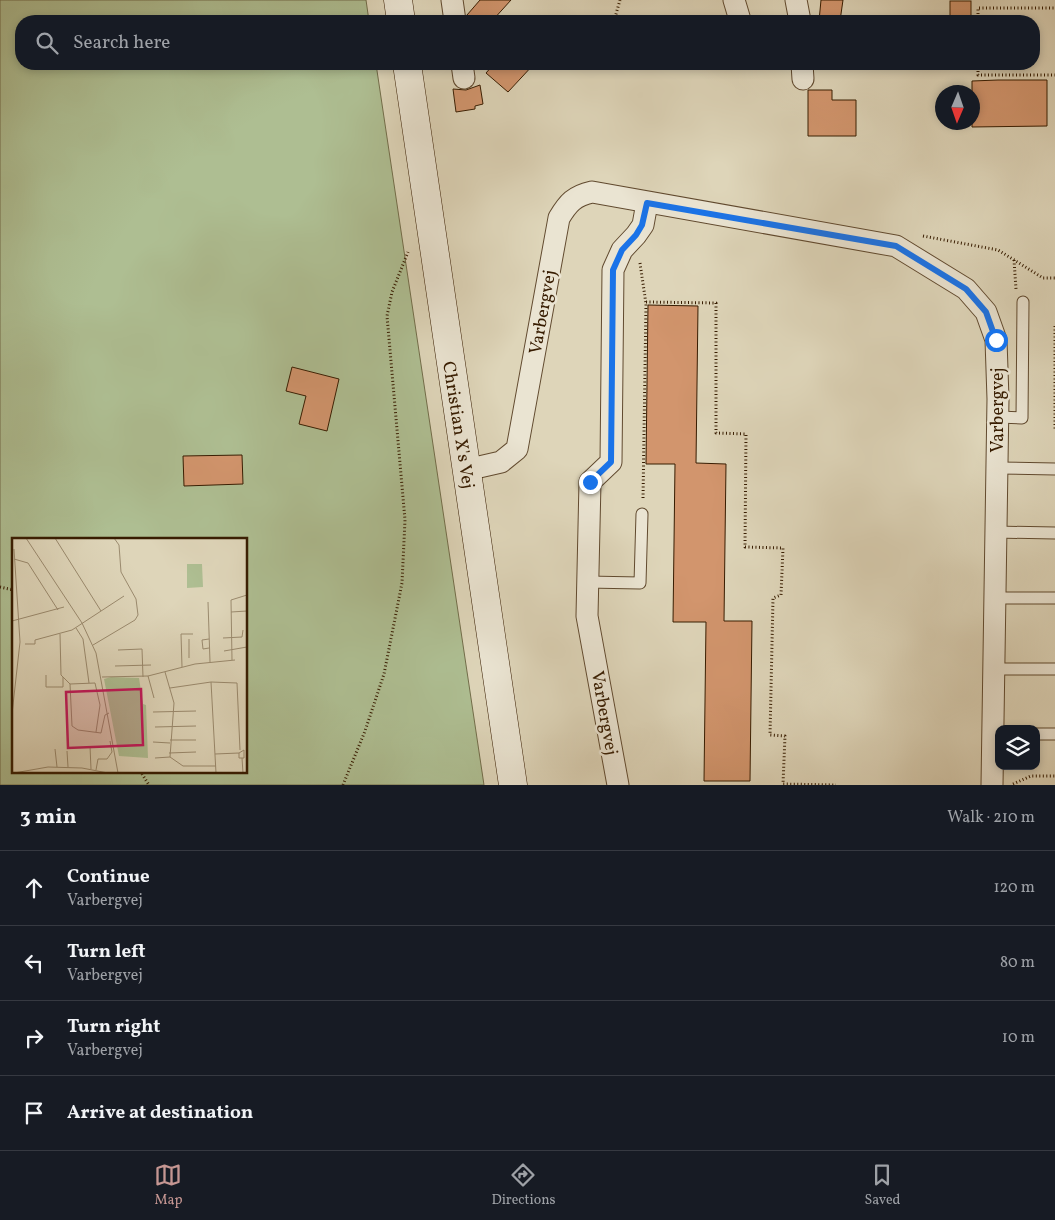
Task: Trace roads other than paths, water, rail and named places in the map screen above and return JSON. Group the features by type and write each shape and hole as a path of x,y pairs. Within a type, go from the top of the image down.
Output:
{"street":[{"path":"398,0 400,15"},
{"path":"452,0 454,15"},
{"path":"796,0 799,15"},
{"name":"Christian X's Vej","path":"408,70 513,785"},
{"name":"Varbergvej","path":"466,470 501,462 517,449 559,218 568,202 578,196 592,192 896,246 966,289 986,312 996,340 998,417 993,669 995,733 992,785"},
{"name":"Varbergvej","path":"618,785 587,616 590,482 611,462 613,270 622,250 636,235 642,225 647,203"}],"lane":[{"path":"998,417 1022,418 1023,302"},
{"path":"996,468 1055,469"},
{"path":"587,582 640,584 642,514"},
{"path":"995,532 1055,533"},
{"path":"994,598 1055,598"},
{"path":"993,669 1055,669"},
{"path":"1040,734 1055,734"}]}
